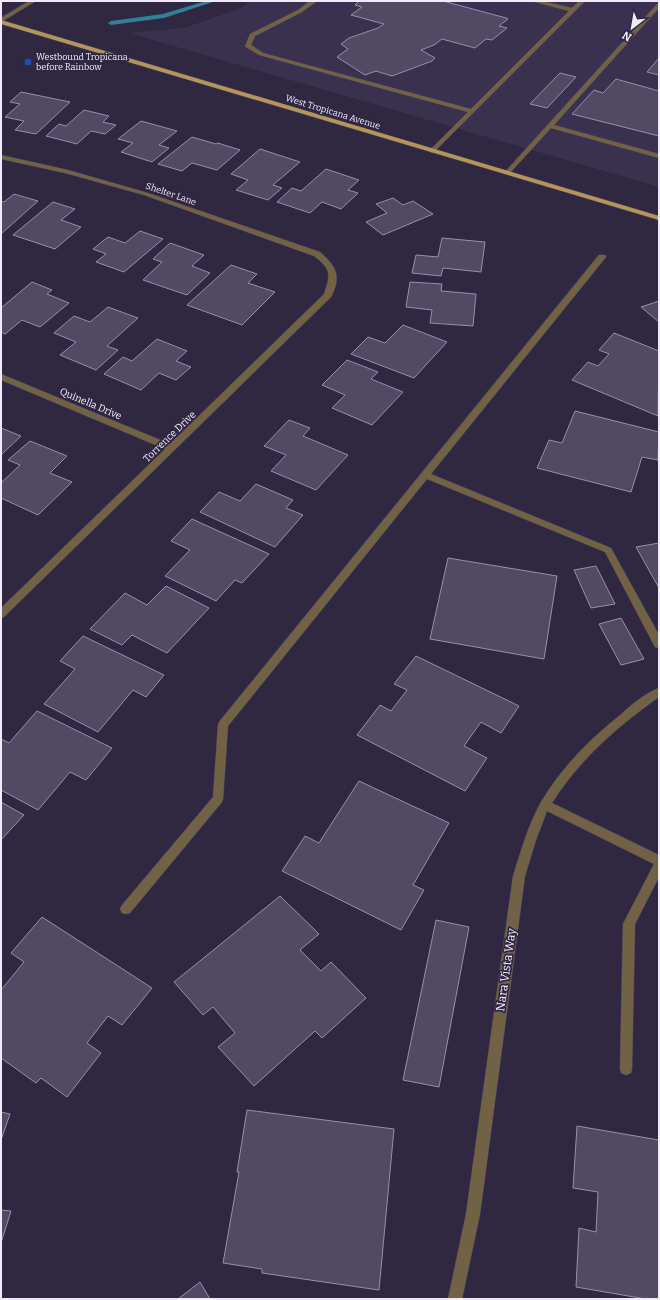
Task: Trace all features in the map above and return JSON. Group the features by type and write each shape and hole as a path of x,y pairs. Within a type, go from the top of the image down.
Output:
{"main road":[{"name":"West Tropicana Avenue","path":"1,21 73,44 659,218"}],"street":[{"path":"1,21 33,1"},
{"path":"314,1 300,11 252,35 248,46 261,54 472,112"},
{"path":"534,1 573,10"},
{"path":"432,151 582,1"},
{"path":"507,173 659,4"},
{"path":"550,126 659,156"},
{"name":"Shelter Lane","path":"1,157 66,171 146,194 317,254 330,264"},
{"path":"126,909 218,799 224,725 602,257"},
{"name":"Torrence Drive","path":"1,614 328,295 334,278 330,264"},
{"name":"Quinella Drive","path":"1,377 172,448"},
{"path":"426,475 608,550 659,644"},
{"name":"Nara Vista Way","path":"455,1299 473,1214 519,876 531,837 545,805 570,769 608,731 659,692"},
{"path":"545,805 659,861"},
{"path":"626,1069 629,924 659,865"}],"shaded area":[{"path":"251,1 659,1 659,187 129,33 184,28 239,9"}],"building":[{"path":"359,1 443,1 506,18 508,19 499,26 507,28 492,40 486,39 475,48 442,39 434,45 421,50 435,58 432,61 392,76 376,71 365,75 337,57 348,49 341,44 349,38 378,28 384,24 351,15 362,7 355,5"},
{"path":"659,58 659,75 647,72"},
{"path":"560,73 576,77 547,108 530,104"},
{"path":"616,79 659,91 659,136 572,114 594,90 603,93"},
{"path":"21,92 70,102 36,134 15,130 24,121 5,117 20,104 10,102"},
{"path":"84,110 109,116 103,122 116,125 105,134 91,131 77,144 46,136 59,124 66,126"},
{"path":"141,121 177,131 159,145 169,148 152,162 121,152 133,143 118,139"},
{"path":"192,137 240,150 217,170 192,163 182,171 158,164"},
{"path":"260,149 300,162 273,185 282,188 268,200 236,190 248,180 231,174"},
{"path":"326,169 359,180 348,190 358,193 341,209 322,202 310,213 277,202 292,188 301,191"},
{"path":"14,194 38,201 1,234 1,201 4,202"},
{"path":"393,198 403,205 413,201 433,214 383,235 366,222 387,213 376,204"},
{"path":"53,202 75,209 61,220 81,227 55,249 13,235"},
{"path":"140,231 163,239 124,272 96,262 106,254 93,249 108,237 125,243"},
{"path":"442,238 485,242 481,272 443,268 441,276 412,273 416,255 438,257"},
{"path":"170,243 204,255 192,266 210,273 187,295 143,280 162,262 153,259"},
{"path":"231,265 257,274 248,283 275,292 242,325 187,305"},
{"path":"32,282 52,290 47,294 69,303 40,327 22,320 5,334 1,332 1,308"},
{"path":"410,282 442,284 441,291 476,294 473,326 430,323 432,310 406,307"},
{"path":"659,301 659,322 641,307"},
{"path":"108,307 138,318 107,346 118,350 96,370 60,355 76,342 54,333 74,316 90,322"},
{"path":"403,325 447,342 414,378 351,354 368,337 385,343"},
{"path":"614,333 659,351 658,416 572,380 588,362 598,366 609,354 599,350"},
{"path":"157,339 187,351 176,361 191,367 176,380 159,373 141,390 104,374 123,357 132,361"},
{"path":"347,360 378,372 371,379 403,392 372,425 332,408 345,395 322,385"},
{"path":"575,411 659,432 658,460 642,457 631,492 537,468 549,440 562,443"},
{"path":"289,420 310,428 303,436 348,455 316,490 271,471 286,455 264,446"},
{"path":"1,428 21,436 1,455"},
{"path":"30,441 67,456 50,473 72,482 38,515 1,498 1,483 20,465 8,460"},
{"path":"256,484 293,500 286,508 303,515 275,547 200,512 219,492 240,501"},
{"path":"192,519 269,554 242,583 235,580 216,601 165,576 190,550 171,541"},
{"path":"659,543 659,588 636,547"},
{"path":"448,558 557,576 544,659 430,639"},
{"path":"596,566 615,604 591,608 574,570"},
{"path":"166,586 209,608 167,653 132,635 122,645 90,629 125,593 147,605"},
{"path":"621,618 644,659 621,665 599,624"},
{"path":"83,636 164,675 146,697 133,690 98,732 44,704 75,669 60,661"},
{"path":"416,656 519,706 501,733 481,722 464,746 487,758 465,791 357,735 380,705 391,711 407,690 394,684"},
{"path":"37,711 112,748 86,780 70,772 38,810 1,790 1,739 9,743"},
{"path":"359,781 449,823 413,885 424,890 401,930 282,871 305,836 319,843"},
{"path":"1,802 24,815 1,840"},
{"path":"280,896 319,934 300,950 321,971 331,962 366,998 322,1038 315,1031 254,1086 218,1047 235,1033 213,1007 203,1015 174,982"},
{"path":"42,917 152,988 122,1025 108,1016 87,1043 101,1053 67,1097 41,1078 36,1083 1,1058 1,990 24,962 11,953"},
{"path":"436,920 469,927 439,1087 403,1080"},
{"path":"247,1110 394,1129 379,1290 262,1273 262,1269 223,1263 239,1172 237,1172"},
{"path":"1,1112 10,1114 1,1140"},
{"path":"577,1126 659,1140 659,1299 646,1299 576,1287 579,1228 596,1232 598,1192 573,1188"},
{"path":"1,1210 11,1211 1,1243"},
{"path":"200,1282 210,1299 178,1299"}],"waterway":[{"path":"111,23 164,16 213,1"}],"place":[{"name":"Westbound Tropicana before Rainbow","path":"28,62"}]}
